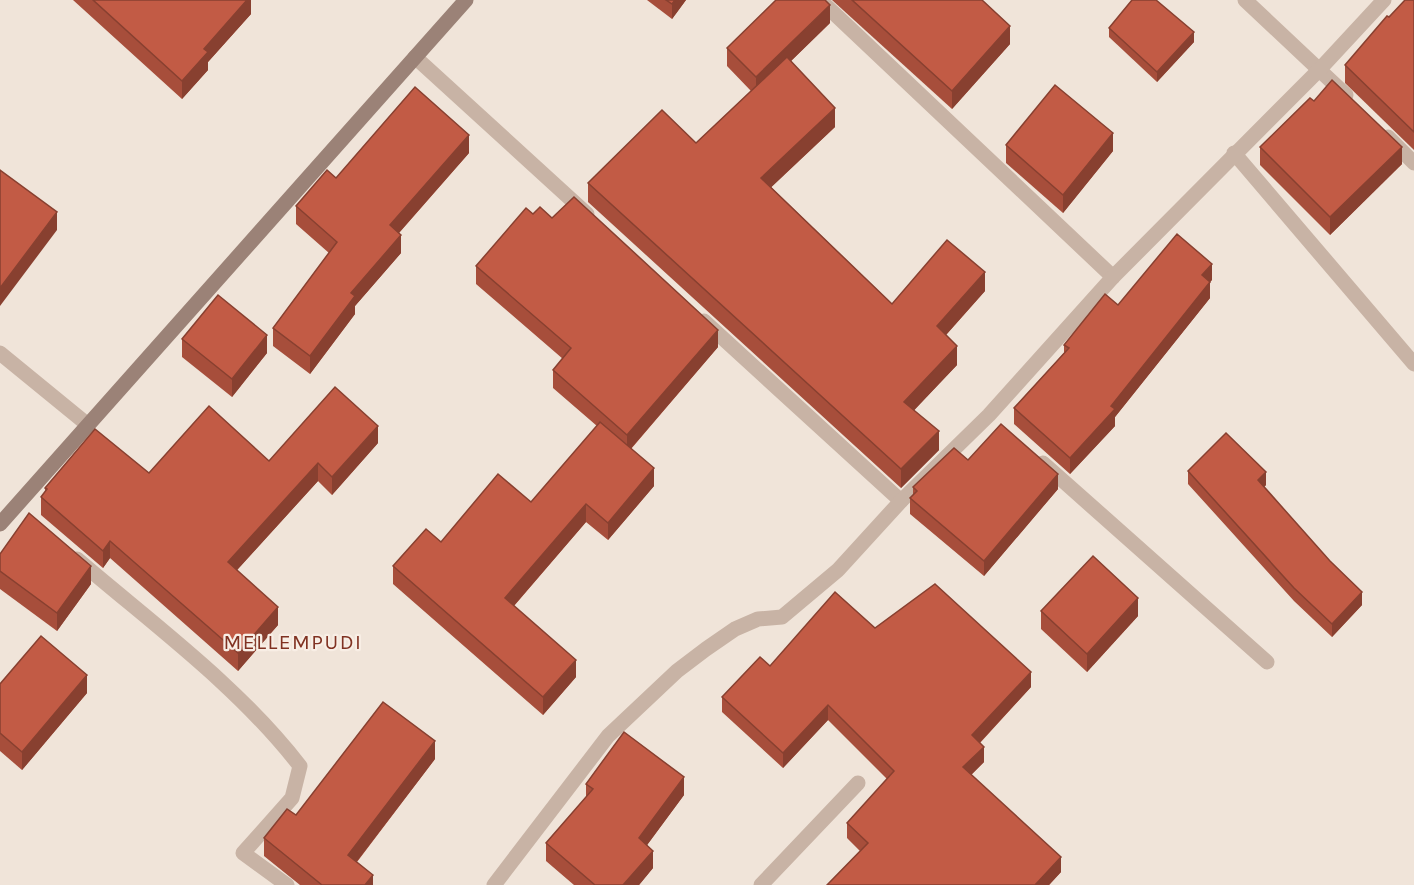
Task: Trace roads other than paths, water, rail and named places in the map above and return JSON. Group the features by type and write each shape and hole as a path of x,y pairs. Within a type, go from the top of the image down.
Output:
{"main road":[{"path":"0,524 20,511 88,425 466,0"}],"street":[{"path":"820,0 1113,277"},
{"path":"1245,0 1359,108"},
{"path":"494,885 608,736 677,671 735,629 758,619 782,617 838,570 902,501 994,419 1113,277 1320,69 1384,0"},
{"path":"415,57 601,226"},
{"path":"1375,124 1414,163"},
{"path":"1234,153 1414,364"},
{"path":"689,307 902,501"},
{"path":"0,353 88,425"},
{"path":"1034,455 1267,662"},
{"path":"61,546 234,693 264,722 300,766 292,798 243,853 287,885"},
{"path":"761,885 858,783"}],"district":[{"name":"MELLEMPUDI","path":"293,642"}]}
